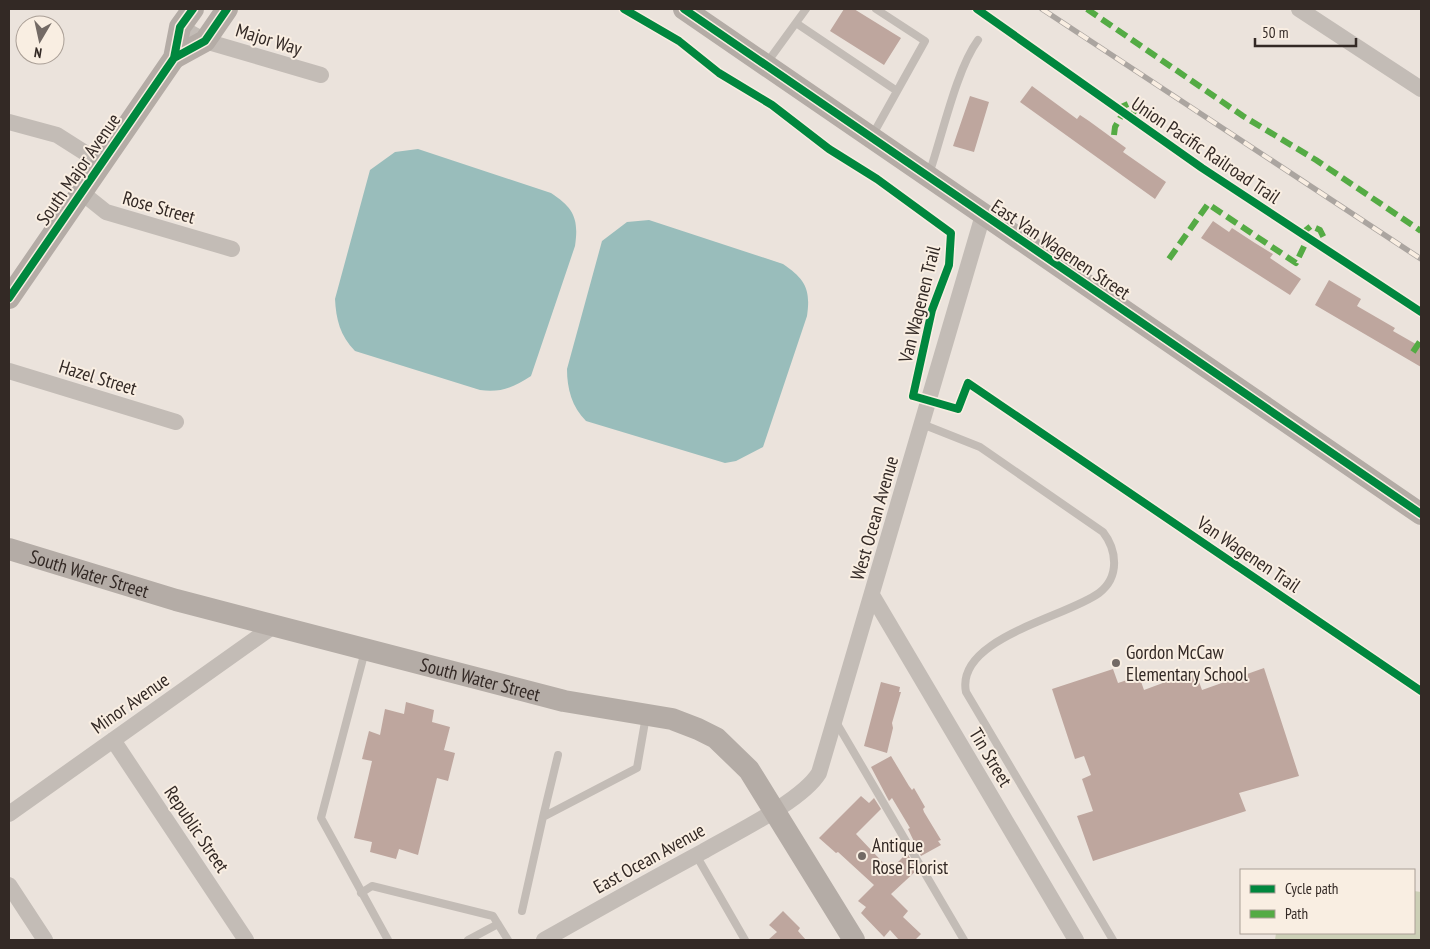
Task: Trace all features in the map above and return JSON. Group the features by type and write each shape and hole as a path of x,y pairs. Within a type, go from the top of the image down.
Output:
{"main road":[{"name":"South Major Avenue","path":"174,58 205,41 227,9"},
{"name":"East Van Wagenen Street","path":"684,9 1421,514"},
{"name":"South Major Avenue","path":"9,298 174,58 187,18"},
{"name":"South Water Street","path":"9,549 176,600 564,701 672,719 716,738 748,770 854,940"}],"street":[{"path":"1299,9 1421,89"},
{"name":"Major Way","path":"187,18 205,41 321,76"},
{"path":"9,122 57,135 101,163"},
{"name":"Rose Street","path":"81,192 106,212 232,250"},
{"name":"West Ocean Avenue","path":"773,810 812,784 819,773 983,215"},
{"name":"Hazel Street","path":"9,371 176,422"},
{"name":"Tin Street","path":"872,595 1076,940"},
{"name":"Minor Avenue","path":"9,814 275,625"},
{"name":"Republic Street","path":"113,740 246,940"},
{"name":"East Ocean Avenue","path":"544,940 773,810"},
{"path":"9,885 45,940"}],"lane":[{"path":"766,65 806,9"},
{"path":"871,138 925,41 876,9"},
{"path":"796,23 897,91"},
{"path":"928,177 957,87 972,49 978,40"},
{"path":"922,424 980,448 1103,532 1114,551 1111,577 1101,592 1081,603 1025,626 989,649 968,667 964,684 966,692 984,723 1114,940"},
{"path":"366,649 321,818 388,940"},
{"path":"543,817 637,768 646,714"},
{"path":"835,720 964,940"},
{"path":"522,911 558,755"},
{"path":"696,855 745,940"},
{"path":"361,893 372,886 493,916 508,940"},
{"path":"468,940 498,924"}],"green space":[{"path":"1415,891 1421,892 1421,940 1275,940 1276,934 1415,934"}],"water":[{"path":"418,149 551,193 570,209 573,215 576,228 575,246 531,376 513,386 494,391 480,390 355,351 342,333 336,313 335,299 370,170 395,152"},
{"path":"649,220 783,264 797,275 805,286 808,299 807,316 763,447 736,461 725,463 586,421 577,410 571,397 567,369 602,241 627,222"}],"building":[{"path":"844,9 854,9 901,38 884,65 830,31"},
{"path":"1032,86 1077,119 1080,115 1089,121 1126,148 1123,152 1166,182 1155,199 1020,102"},
{"path":"970,96 989,102 974,152 953,146"},
{"path":"1213,221 1229,232 1232,228 1273,254 1270,258 1301,279 1290,295 1201,238"},
{"path":"1329,280 1361,299 1357,306 1395,328 1393,331 1421,347 1421,367 1315,305"},
{"path":"1264,668 1299,776 1239,793 1246,811 1093,861 1077,816 1093,811 1082,779 1091,775 1084,756 1075,759 1052,689 1113,669 1118,683 1139,676 1144,690 1195,671 1202,690"},
{"path":"881,682 900,687 899,692 901,692 892,723 893,728 887,753 864,746"},
{"path":"406,702 434,710 432,722 450,727 444,750 455,753 448,781 437,778 418,855 399,849 396,859 370,852 372,842 354,838 372,761 362,759 369,731 380,735 385,709 404,714"},
{"path":"891,756 909,786 912,790 914,788 925,807 923,809 924,812 941,840 938,841 941,845 921,856 908,829 910,828 892,798 889,801 871,767"},
{"path":"861,796 869,803 874,798 881,809 856,834 890,870 907,853 917,870 891,894 908,911 903,917 921,934 915,940 899,940 890,930 884,937 861,913 866,907 858,901 874,885 838,852 836,853 819,838"},
{"path":"783,911 800,928 798,931 806,940 768,940 777,932 769,925"}],"railway":[{"path":"1042,9 1421,259"}],"marked path":[{"path":"1087,9 1243,116 1316,160 1421,231"},
{"path":"1117,109 1128,104 1135,109 1131,118"},
{"path":"1114,135 1115,127 1123,113"},
{"path":"1169,259 1208,204 1296,263 1308,238"},
{"path":"1301,234 1311,226 1320,230 1324,238 1320,246"},
{"path":"1413,352 1421,340"}],"cycle path":[{"path":"9,298 174,58 180,27 193,9"},
{"path":"174,58 205,41 227,9"},
{"name":"Van Wagenen Trail","path":"624,9 679,41 719,73 772,105 829,149 877,179 951,233 949,265 932,310 913,396 958,409 968,383 1421,691"},
{"path":"684,9 1421,514"},
{"name":"Union Pacific Railroad Trail","path":"977,9 1202,168 1421,312"}],"place":[{"name":"Gordon McCaw Elementary School","path":"1116,663"},
{"name":"Antique Rose Florist","path":"862,856"}]}
